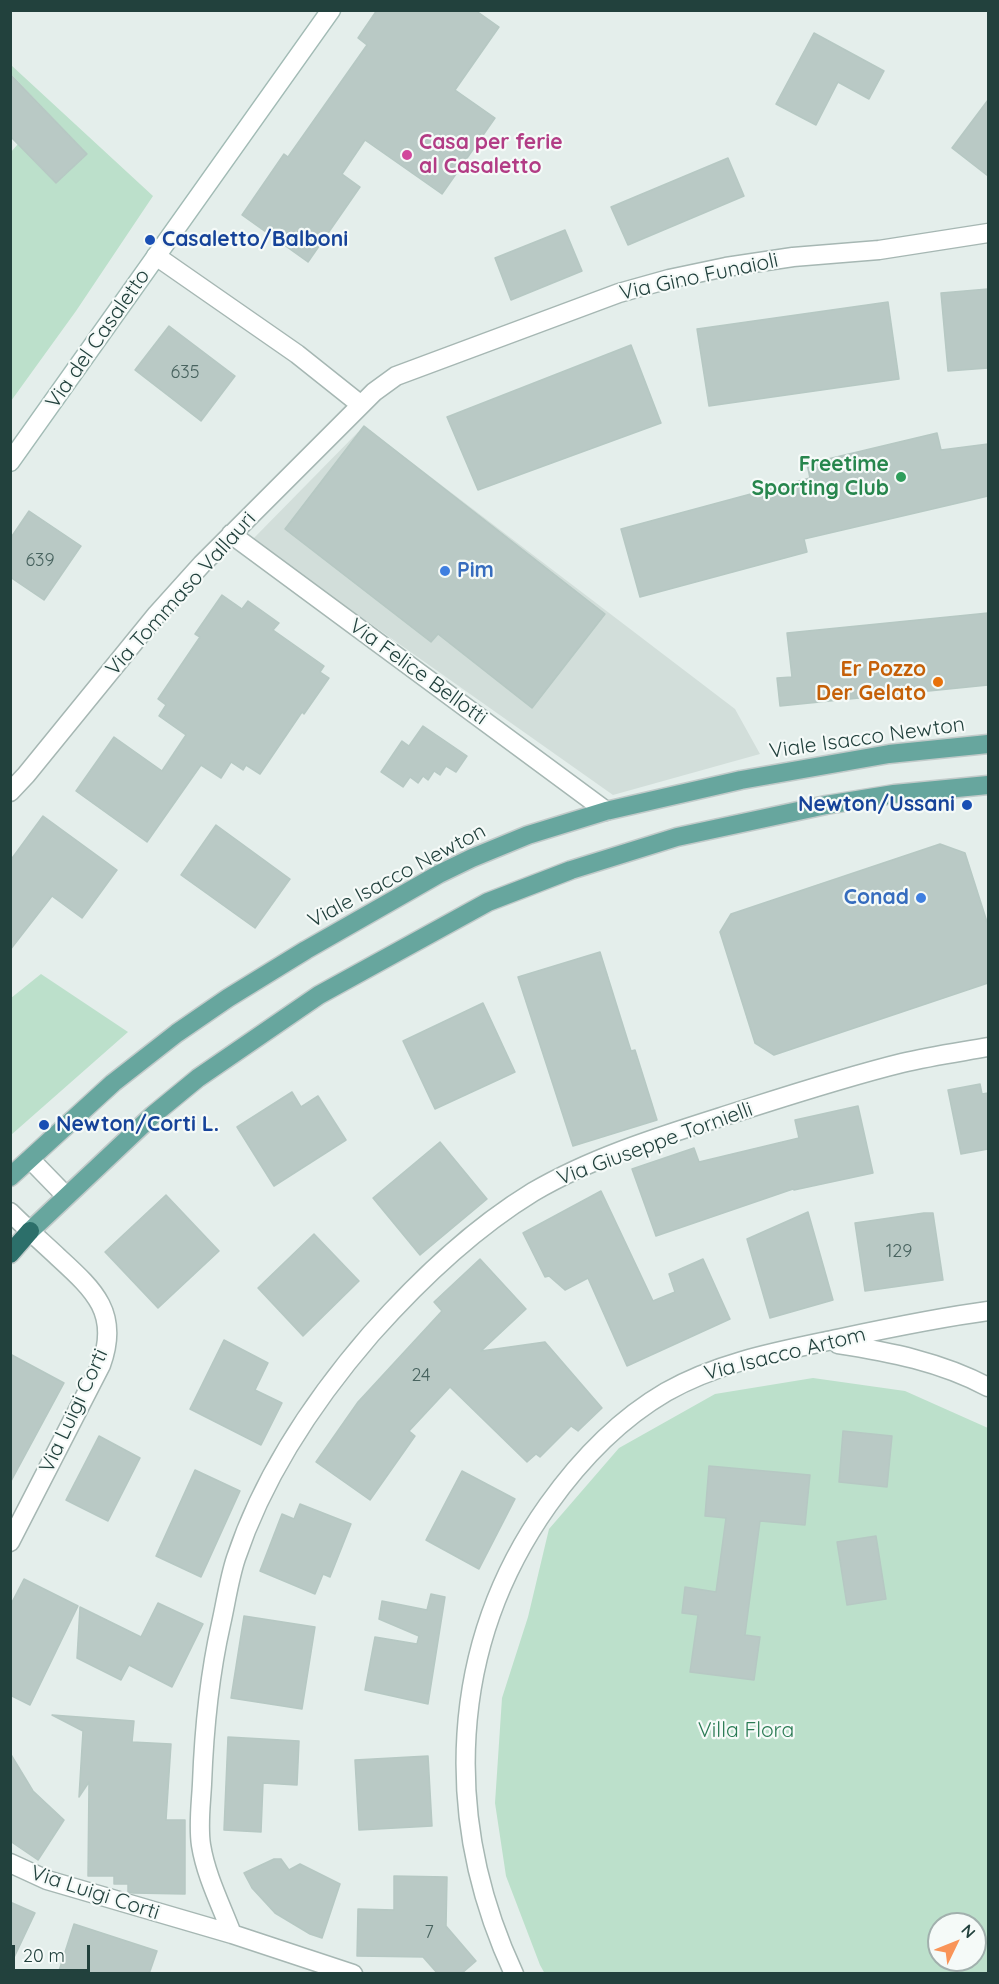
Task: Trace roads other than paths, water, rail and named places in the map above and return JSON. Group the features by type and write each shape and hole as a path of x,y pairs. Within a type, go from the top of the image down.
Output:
{"highway":[{"path":"10,1254 30,1231"}],"main road":[{"name":"Viale Isacco Newton","path":"10,1177 151,1051 228,998 306,950 439,874 472,858 528,835 606,811 781,771 889,754 988,744"},
{"path":"30,1231 176,1095 273,1026 351,976 489,902 571,870 677,837 826,804 988,785"}],"street":[{"name":"Via del Casaletto","path":"10,462 332,10"},
{"name":"Via Gino Funaioli","path":"361,405 384,384 413,369 619,293 669,279 793,257 879,250 988,233"},
{"path":"156,256 297,354 361,405"},
{"name":"Via Tommaso Vallauri","path":"10,792 26,776 157,614 231,534 361,405"},
{"name":"Via Felice Bellotti","path":"231,534 606,811"},
{"name":"Via Giuseppe Tornielli","path":"232,1934 210,1877 201,1847 200,1834 208,1691 217,1641 236,1560 269,1482 290,1442 315,1404 357,1350 405,1296 483,1226 533,1193 579,1169 683,1129 788,1096 904,1063 988,1047"},
{"path":"30,1159 66,1196"},
{"path":"10,1212 30,1231"},
{"name":"Via Luigi Corti","path":"10,1542 101,1365 108,1333 96,1294 84,1280 30,1231"},
{"name":"Via Isacco Artom","path":"514,1974 479,1876 471,1838 465,1788 467,1724 472,1687 491,1611 508,1571 532,1528 571,1473 602,1440 638,1411 667,1392 724,1366 791,1348 919,1321 988,1311"},
{"path":"824,1342 917,1358 944,1367 988,1387"},
{"name":"Via Luigi Corti","path":"10,1863 47,1880 232,1934 352,1974"}],"place":[{"name":"Casa per ferie al Casaletto","path":"407,155"},
{"name":"Casaletto/Balboni","path":"150,240"},
{"name":"Freetime Sporting Club","path":"901,477"},
{"name":"Pim","path":"445,571"},
{"name":"Er Pozzo Der Gelato","path":"938,682"},
{"name":"Newton/Ussani","path":"967,805"},
{"name":"Conad","path":"921,898"},
{"name":"Newton/Corti L.","path":"44,1125"}],"park label":[{"name":"Villa Flora","path":"746,1731"}]}
